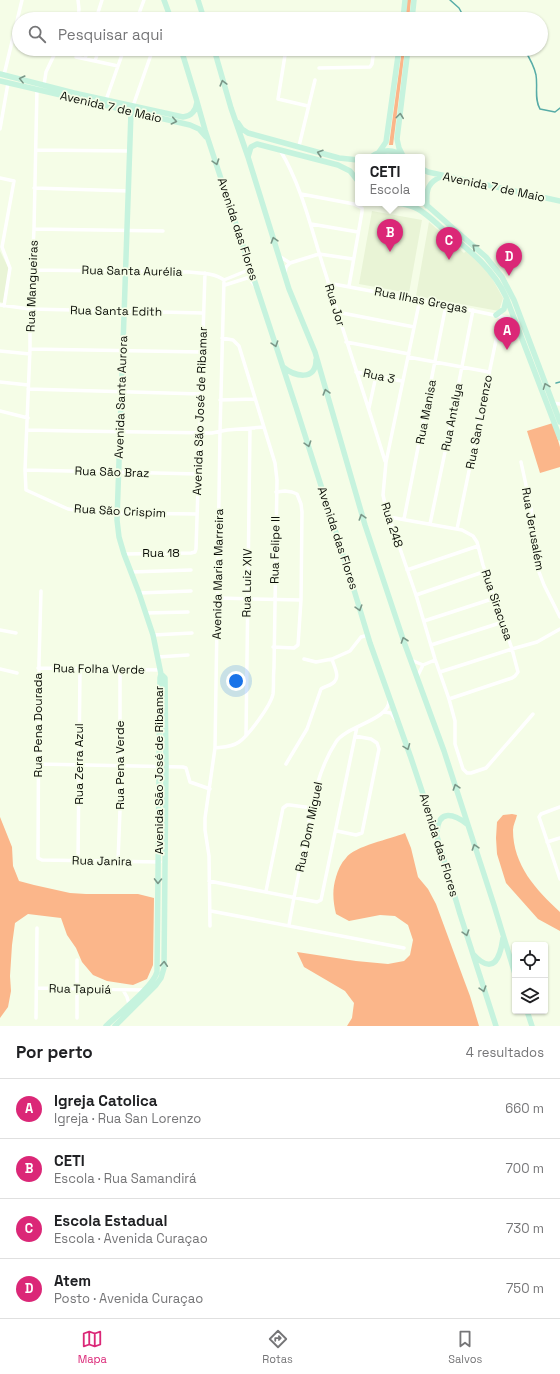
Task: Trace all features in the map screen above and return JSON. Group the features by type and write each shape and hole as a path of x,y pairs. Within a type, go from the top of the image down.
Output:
{"main road":[{"path":"164,0 168,12"},
{"path":"198,0 202,12"},
{"path":"404,12 405,0"},
{"path":"413,12 414,0"},
{"name":"Avenida das Flores","path":"183,56 211,148 283,367 368,635 436,834 496,1026"},
{"path":"216,56 230,108 248,157 285,277 297,311 315,352 365,525 444,751 512,964"},
{"path":"376,154 386,142 398,56"},
{"path":"402,154 397,139 407,56"},
{"name":"Avenida 7 de Maio","path":"2,75 106,100 132,109 195,126 204,133 211,148"},
{"name":"Avenida 7 de Maio","path":"0,81 132,109 186,117 192,114 196,109 196,98"},
{"path":"230,108 239,126 248,133 339,158 355,160"},
{"name":"Avenida Santa Aurora","path":"132,109 117,513 118,529 124,554 153,635 160,672"},
{"path":"248,157 249,151 254,145 257,144 338,165 350,171 355,177"},
{"path":"379,152 392,151 399,154"},
{"name":"Avenida 7 de Maio","path":"425,170 560,201"},
{"path":"445,176 438,178 430,184 427,193 427,206 474,246 495,267 509,289 537,361 556,404 560,422"},
{"path":"411,206 419,209 477,257 493,275 506,297 513,319 560,437"},
{"path":"498,315 504,309 506,297"},
{"path":"283,367 296,375 305,376 314,368 316,362 315,352"},
{"path":"530,362 537,361"},
{"name":"Avenida São José de Ribamar","path":"114,1026 137,1001 160,981 163,972 162,862 166,678 160,672"},
{"path":"436,834 438,824 446,815 454,815 468,824"},
{"name":"Avenida São José de Ribamar","path":"106,1026 129,1004 137,1001 154,979 157,972 162,862"},
{"path":"472,952 481,962 491,964 495,962 499,958 503,936"},
{"path":"528,1014 532,1026"}],"street":[{"path":"19,12 22,0"},
{"path":"78,0 79,12"},
{"path":"98,12 102,0"},
{"path":"140,12 144,0"},
{"path":"2,75 12,38"},
{"name":"Rua Mangueiras","path":"25,488 28,430 30,309 34,229 37,90 53,56"},
{"path":"95,61 97,56"},
{"path":"106,100 122,56"},
{"path":"132,109 151,56"},
{"path":"285,56 278,99 308,106"},
{"path":"319,68 370,67 373,56"},
{"path":"76,57 118,66"},
{"path":"299,146 315,80"},
{"path":"0,129 8,83"},
{"path":"36,150 130,151"},
{"name":"Rua Jor","path":"280,150 286,159 301,194 346,342 386,462"},
{"path":"0,178 14,181 2,246 10,270 2,305"},
{"path":"34,188 129,191"},
{"path":"301,194 355,204"},
{"path":"348,286 362,210 358,206"},
{"path":"311,224 358,232"},
{"path":"34,229 127,232 163,231"},
{"path":"278,254 281,258 290,263"},
{"path":"285,277 285,270 290,263 319,254 353,260"},
{"path":"250,267 246,271 224,280 225,285 243,278 250,279 261,299"},
{"name":"Rua Santa Aurélia","path":"32,270 126,270 205,273 224,280"},
{"name":"Avenida São José de Ribamar","path":"196,549 201,433 205,273"},
{"name":"Rua Ilhas Gregas","path":"328,283 446,304 513,319"},
{"name":"Avenida Maria Marreira","path":"210,926 211,911 209,856 205,830 205,818 215,748 220,400 225,285"},
{"name":"Rua 248","path":"420,300 386,462 383,495 416,595 435,660 449,699 455,721 455,744 463,769 467,773 471,773 486,768 533,714"},
{"name":"Rua Manisa","path":"404,519 446,304"},
{"name":"Rua Santa Edith","path":"2,305 30,309 203,313"},
{"name":"Rua Antalya","path":"430,524 473,310"},
{"path":"337,312 414,327"},
{"name":"Rua San Lorenzo","path":"457,529 489,372 498,315"},
{"name":"Rua Felipe II","path":"215,748 234,745 246,737 267,708 273,694 276,492 275,463 239,346 233,340 222,338"},
{"path":"346,342 435,362 489,372"},
{"path":"0,351 202,352"},
{"name":"Rua 3","path":"356,372 402,381"},
{"path":"369,408 376,376"},
{"path":"0,382 28,387 121,392 201,394"},
{"path":"220,400 256,400"},
{"path":"556,404 560,400"},
{"path":"0,411 28,418"},
{"path":"28,430 201,433 264,427"},
{"name":"Rua Luiz XIV","path":"246,737 250,429"},
{"name":"Rua Jerusalém","path":"521,462 531,508 536,564 544,585 560,617"},
{"name":"Rua São Braz","path":"25,470 199,474"},
{"name":"Rua São Crispim","path":"25,488 28,492 68,509 81,511 197,514"},
{"path":"273,647 294,648 298,645 303,524 301,504 297,494 292,492 276,492"},
{"path":"389,517 457,529"},
{"name":"Rua Siracusa","path":"449,699 512,678 518,672 476,538 471,534 457,529"},
{"path":"407,570 478,546"},
{"name":"Rua 18","path":"124,554 191,553 195,552 196,549"},
{"path":"131,572 191,570"},
{"path":"416,595 486,572"},
{"name":"Rua Pena Dourada","path":"39,859 38,668 40,591"},
{"path":"139,593 191,591"},
{"path":"217,598 301,600"},
{"path":"424,621 495,598"},
{"path":"146,613 188,612"},
{"path":"431,645 503,622"},
{"path":"440,672 537,642 560,628"},
{"path":"0,630 16,633"},
{"path":"153,635 192,633"},
{"path":"304,658 316,662 332,659 350,651 361,638 368,635"},
{"path":"158,657 188,655"},
{"path":"286,764 308,729 321,689 333,683 336,679 337,676 332,659"},
{"path":"411,660 423,665"},
{"path":"417,677 423,665 435,660"},
{"name":"Rua Folha Verde","path":"38,668 120,669 160,672"},
{"path":"0,669 17,673"},
{"name":"Rua Zerra Azul","path":"78,860 80,669"},
{"name":"Rua Pena Verde","path":"118,861 120,669"},
{"path":"384,712 389,706 389,697"},
{"path":"384,712 391,713 399,725"},
{"name":"Rua Dom Miguel","path":"289,925 315,790 320,774 336,741 342,734 384,712"},
{"path":"209,881 317,902 322,900 357,727"},
{"path":"337,831 356,835 362,833 379,749 377,742 371,739 355,736"},
{"path":"38,764 183,766 186,768 190,782 210,789"},
{"path":"266,891 283,808 287,805 312,808"},
{"path":"560,807 540,815 539,818 560,879"},
{"path":"547,842 560,838"},
{"name":"Rua Janira","path":"39,859 162,862"},
{"path":"211,911 404,948"},
{"path":"36,1018 37,928"},
{"path":"78,960 78,1018"},
{"name":"Rua Tapuiá","path":"36,988 144,990"},
{"name":"Rua Tapuiá","path":"123,990 128,997 129,1004"}],"shaded area":[{"path":"407,0 411,0 410,12 406,12"},
{"path":"401,56 404,56 393,145 389,145"},
{"path":"372,211 422,220 409,293 359,284"},
{"path":"429,222 464,253 467,250 489,273 503,298 499,311 416,296"},
{"path":"0,251 9,269 3,303 0,302"},
{"path":"553,423 560,447 560,467 540,473 527,431"},
{"path":"503,815 517,815 513,830 517,854 522,866 535,886 560,912 560,931 538,919 506,883 497,854 497,822"},
{"path":"0,817 12,847 13,866 19,881 70,893 138,894 154,898 153,965 147,979 133,985 107,981 93,975 82,962 76,948 67,935 61,918 28,914 15,923 10,976 11,991 8,1007 0,1018"},
{"path":"405,833 411,848 418,877 428,889 436,904 470,996 479,1026 347,1026 352,1018 354,1003 345,991 304,967 297,952 356,961 388,964 404,961 410,955 413,940 408,925 395,916 380,915 349,921 336,914 333,896 339,869 350,854 364,846"}],"waterway":[{"path":"450,0 461,12"},
{"path":"528,56 535,71 537,101 540,109 555,112 560,108"},
{"path":"556,383 560,382"}],"place":[{"name":"CETI","path":"390,252"},
{"name":"Escola Estadual","path":"449,260"},
{"name":"Atem","path":"509,276"},
{"name":"Igreja Catolica","path":"507,350"}]}
